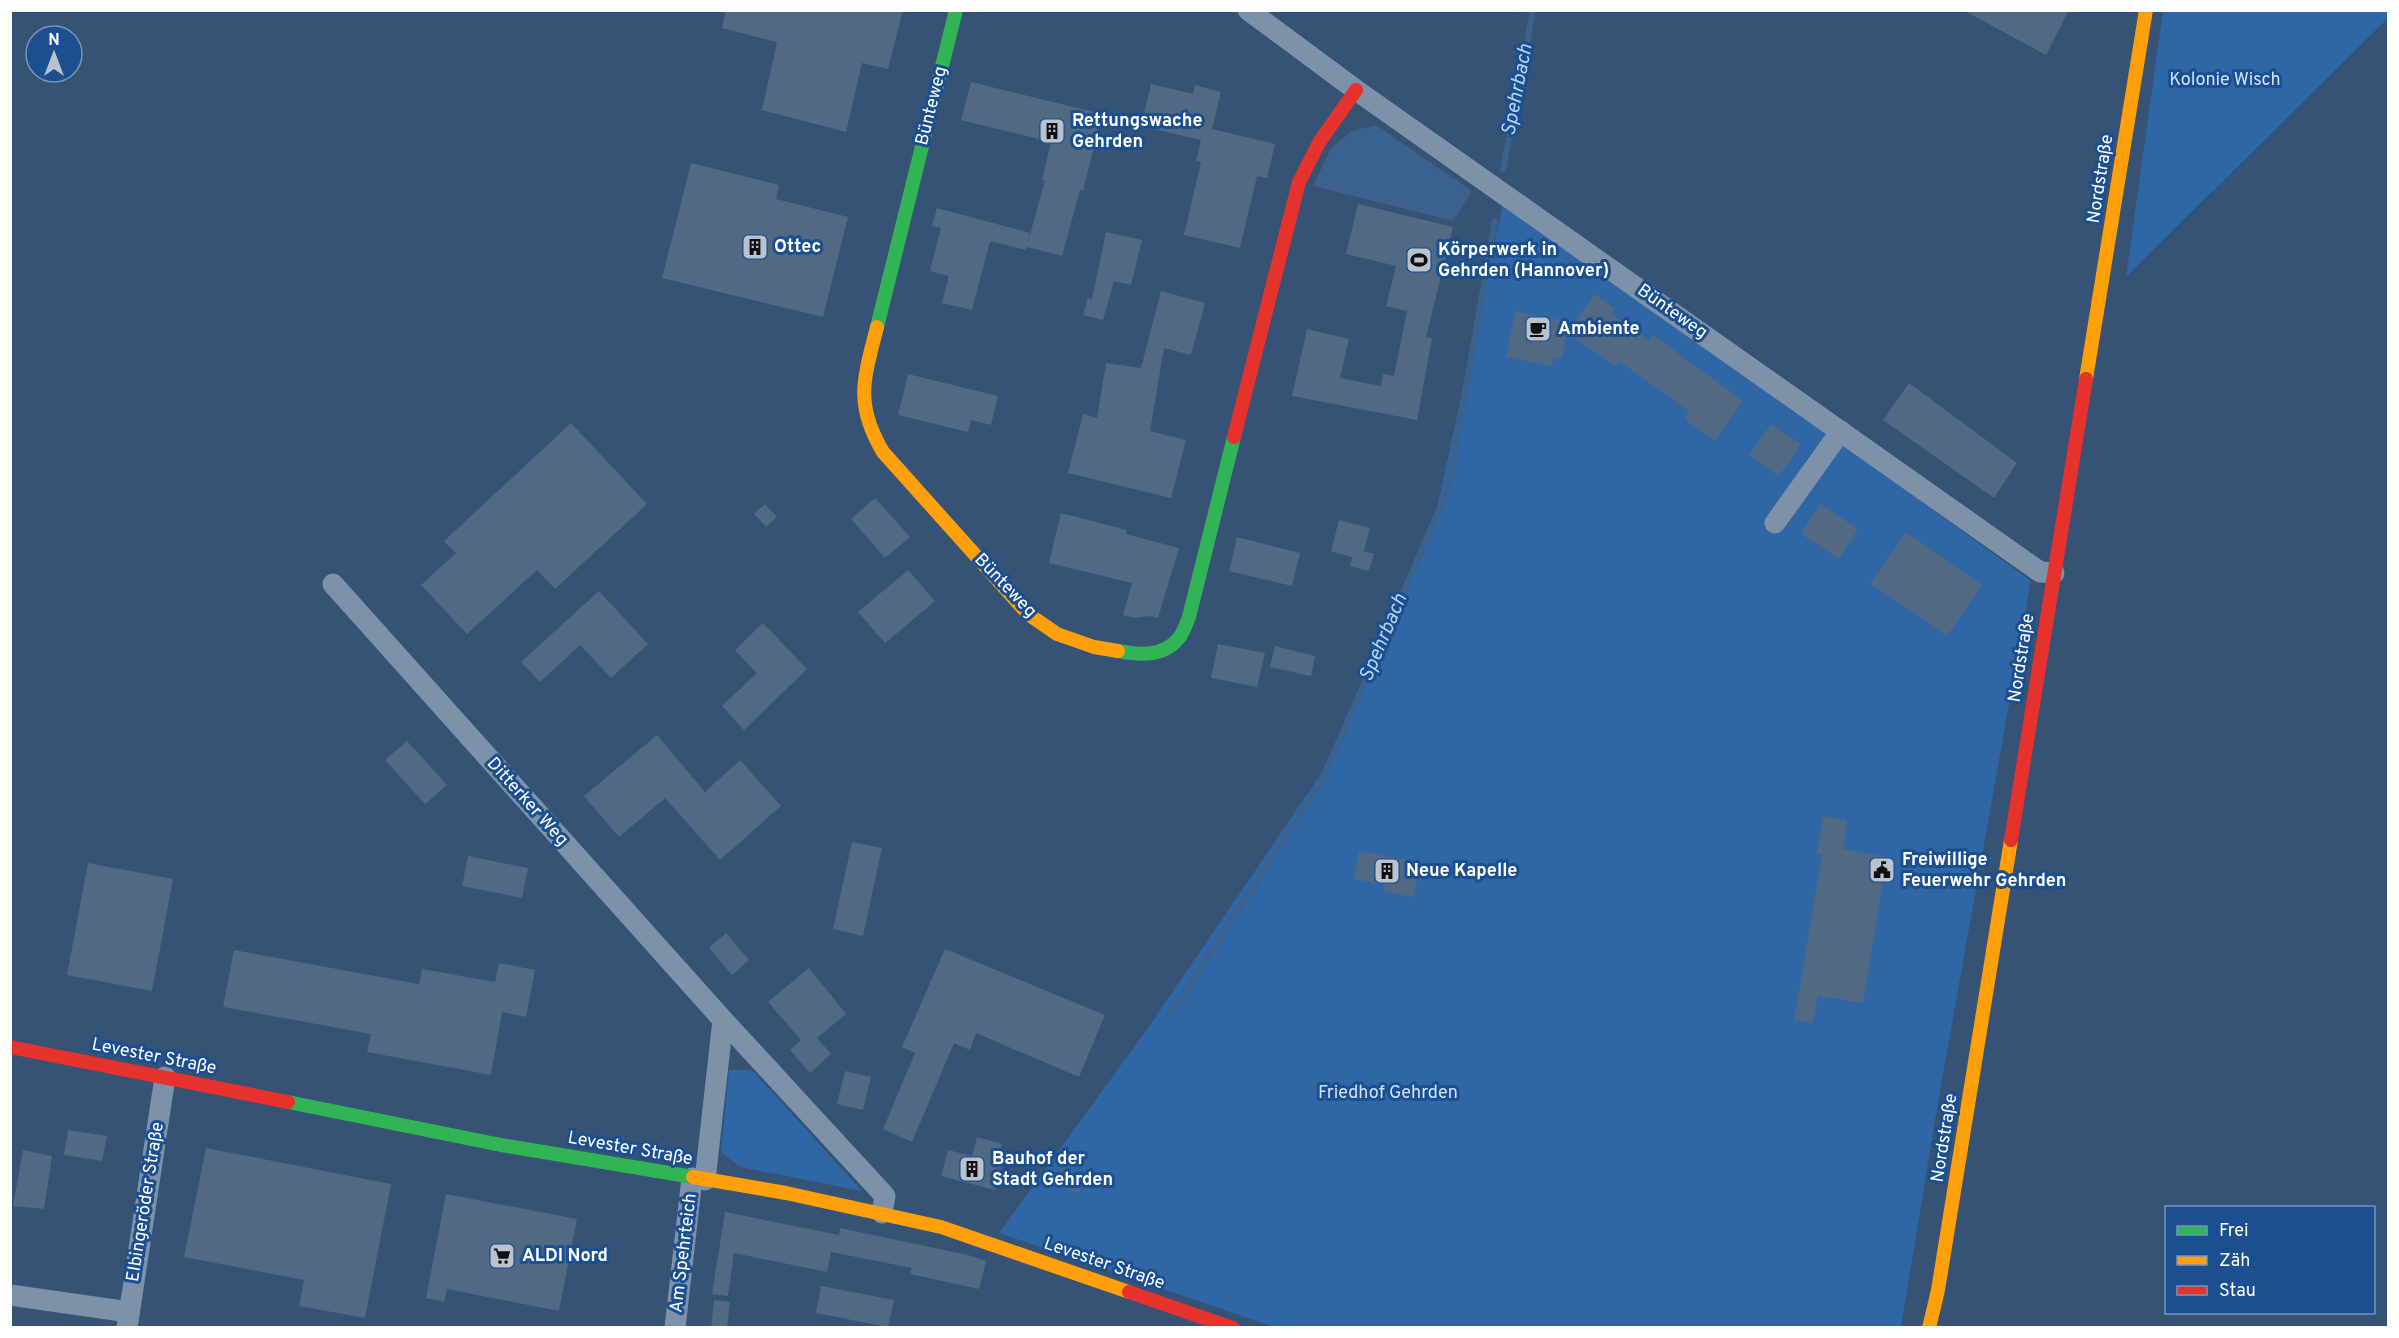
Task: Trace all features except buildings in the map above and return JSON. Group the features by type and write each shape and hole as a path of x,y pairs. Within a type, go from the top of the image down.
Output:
{"street":[{"name":"Bünteweg","path":"956,10 864,379 862,404 868,428 883,452 1028,614 1057,634 1094,647 1137,655 1161,652 1179,639 1189,616 1302,169 1356,90"},
{"name":"Bünteweg","path":"1248,10 1356,90 2040,572 2054,573"},
{"name":"Nordstraße","path":"1929,1328 1934,1312 2146,10"},
{"path":"1775,523 1841,431"},
{"name":"Ditterker Weg","path":"333,584 723,1020 885,1196 882,1213"},
{"path":"699,1179 723,1020"},
{"name":"Levester Straße","path":"10,1047 501,1144 786,1193 882,1213 963,1234 1233,1328"},
{"name":"Elbingeröder Straße","path":"128,1320 165,1077"},
{"name":"Am Spehrteich","path":"675,1328 699,1179"},
{"path":"10,1295 128,1320"},
{"name":"Nordstraße","path":"1934,1312 1936,1328"}],"green space":[{"name":"Kolonie Wisch","path":"2388,10 2388,18 2126,277 2163,11"},
{"name":"Friedhof Gehrden","path":"1504,199 2031,581 1937,1108 1901,1327 1274,1327 999,1233 1150,1025 1321,774 1434,522"},
{"path":"729,1070 752,1070 862,1191 740,1167 721,1152"}],"shaded area":[{"path":"1376,125 1472,191 1453,221 1313,186 1331,148 1352,131"}],"waterway":[{"name":"Spehrbach","path":"1503,170 1533,10"},
{"name":"Spehrbach","path":"1170,1015 1321,783 1448,489 1495,221"}],"traffic: fast":[{"path":"877,327 956,10"},
{"path":"1118,651 1142,654 1158,652 1172,645 1181,634 1189,617 1234,437"},
{"path":"288,1102 501,1145 693,1177"}],"traffic: slow":[{"path":"2086,379 2146,10"},
{"path":"877,327 868,362 864,391 868,419 883,452 1028,614 1057,634 1094,647 1118,651"},
{"path":"1929,1328 1938,1290 2011,840"},
{"path":"693,1177 786,1193 941,1227 1129,1292"}],"traffic: jam":[{"path":"1234,437 1299,182 1320,141 1356,90"},
{"path":"2011,840 2086,379"},
{"path":"10,1047 288,1102"},
{"path":"1129,1292 1233,1328"}],"place":[{"name":"Rettungswache Gehrden","path":"1052,131"},
{"name":"Ottec","path":"755,247"},
{"name":"Körperwerk in Gehrden (Hannover)","path":"1419,260"},
{"name":"Ambiente","path":"1538,329"},
{"name":"Freiwillige Feuerwehr Gehrden","path":"1882,870"},
{"name":"Neue Kapelle","path":"1387,871"},
{"name":"Bauhof der Stadt Gehrden","path":"972,1169"},
{"name":"ALDI Nord","path":"502,1256"}]}
